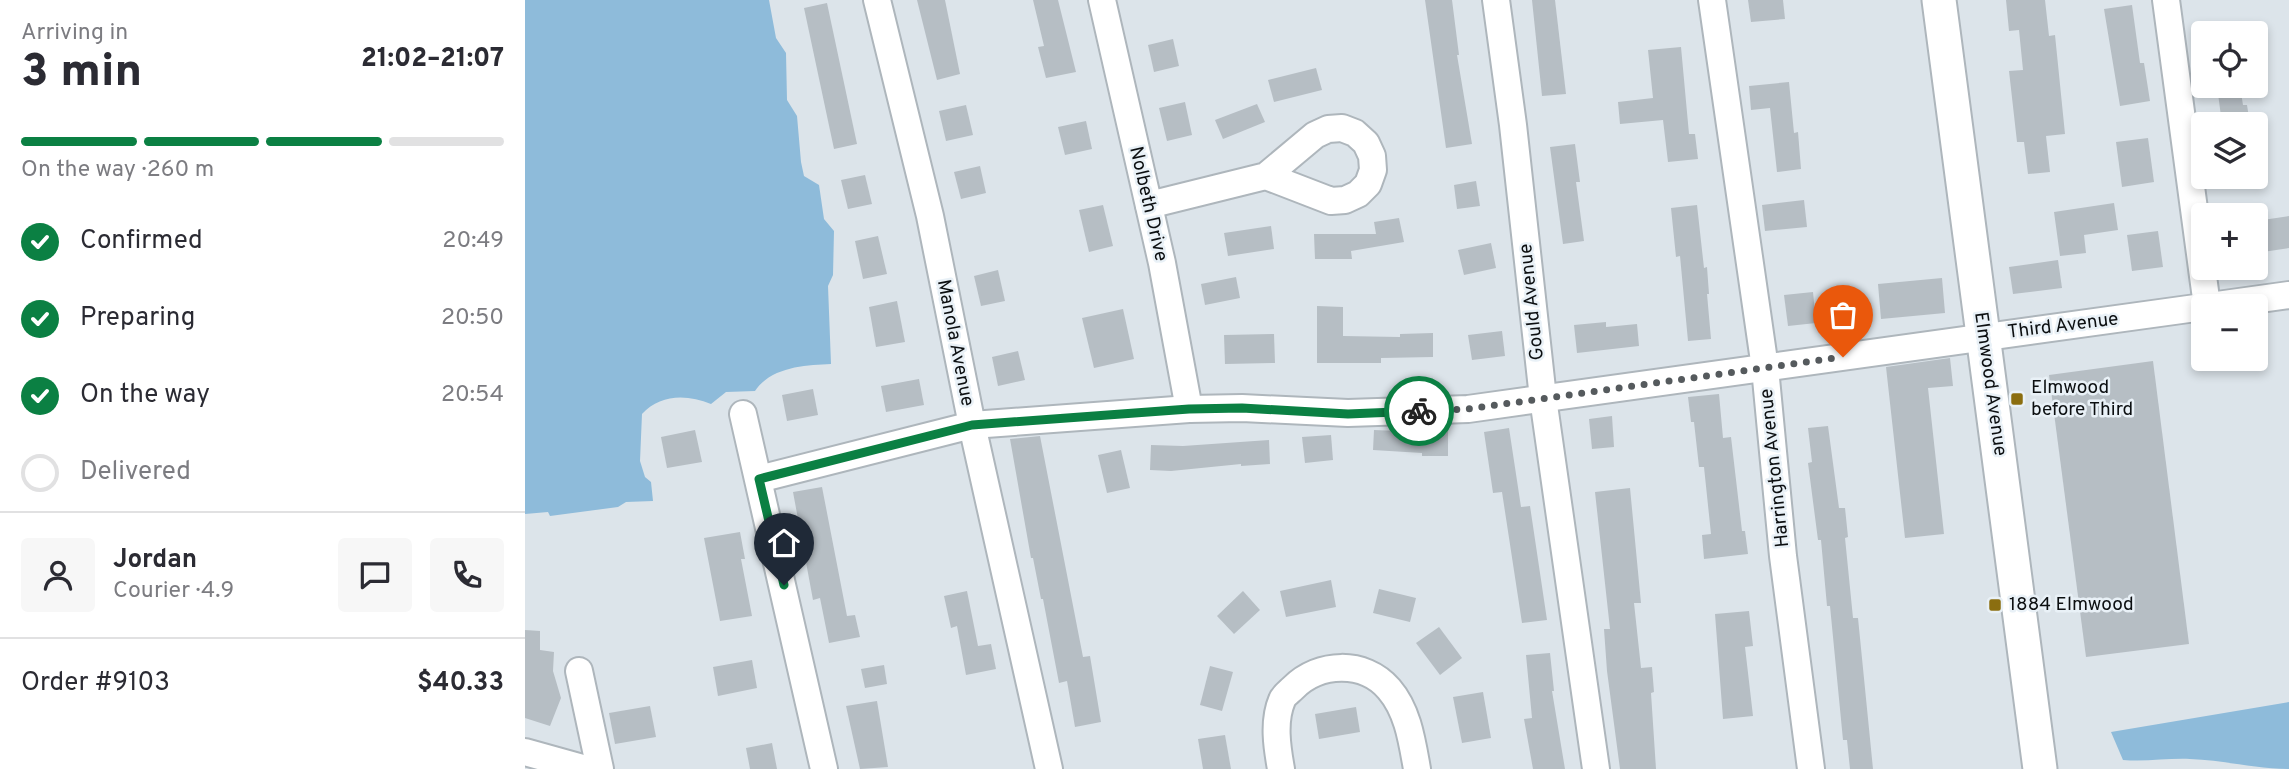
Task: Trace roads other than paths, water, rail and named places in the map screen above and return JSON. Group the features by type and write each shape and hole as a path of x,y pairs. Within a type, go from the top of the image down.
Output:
{"main road":[{"name":"Elmwood Avenue","path":"1939,0 2040,769"}],"street":[{"name":"Manola Avenue","path":"877,0 930,216 972,425 1049,769"},
{"name":"Nolbeth Drive","path":"1102,0 1149,205 1189,409"},
{"name":"Gould Avenue","path":"1496,0 1513,125 1542,398 1596,769"},
{"name":"Harrington Avenue","path":"1712,0 1765,368 1783,556 1811,769"},
{"path":"2167,0 2205,294"},
{"path":"1149,205 1266,176"},
{"name":"Third Avenue","path":"2268,298 2289,295"},
{"name":"Third Avenue","path":"759,479 972,425 1189,409 1242,408 1348,414 1468,409 2191,309"},
{"path":"743,414 824,769"},
{"path":"1281,769 1277,750 1277,720 1283,698 1300,681 1320,670 1335,667 1358,670 1376,678 1389,689 1404,712 1417,769"},
{"path":"579,671 600,769"},
{"path":"525,752 586,769"}],"place":[{"name":"Elmwood before Third","path":"2017,399"},
{"name":"1884 Elmwood","path":"1995,605"}]}
